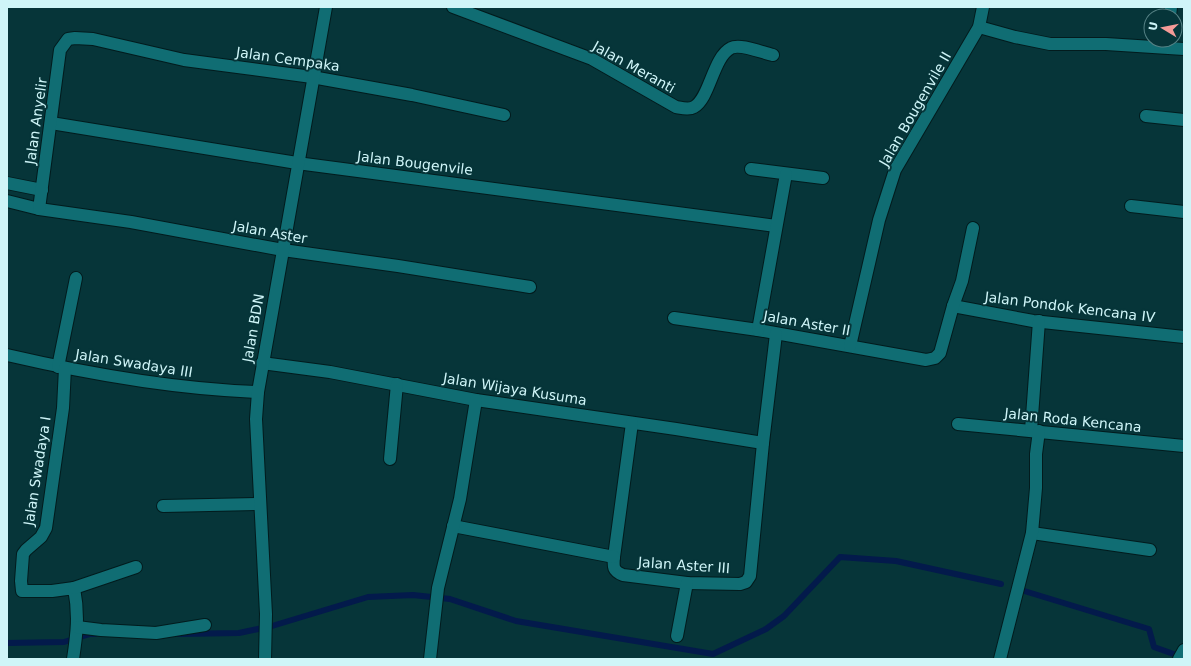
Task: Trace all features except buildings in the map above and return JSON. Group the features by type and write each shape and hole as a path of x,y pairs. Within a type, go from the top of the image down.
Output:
{"street":[{"name":"Jalan BDN","path":"265,659 266,614 256,419 258,392 312,77 326,7"},
{"name":"Jalan Meranti","path":"453,7 592,59 676,107 685,109 695,106 703,97 723,55 732,47 741,46 773,56"},
{"name":"Jalan Bougenvile II","path":"850,346 879,220 895,170 979,27 983,7"},
{"path":"979,27 1015,37 1050,44 1143,44"},
{"name":"Jalan Cempaka","path":"68,39 93,39 184,60 312,77 412,95 504,115"},
{"name":"Jalan Anyelir","path":"39,209 60,50 68,39"},
{"path":"1146,116 1184,120"},
{"name":"Jalan Bougenvile","path":"51,123 297,163 776,226"},
{"path":"751,169 823,178"},
{"path":"758,330 786,174"},
{"path":"7,184 42,190"},
{"name":"Jalan Aster","path":"7,201 39,209 131,222 283,250 398,266 530,287"},
{"path":"1130,206 1184,212"},
{"path":"953,306 962,281 973,228"},
{"path":"62,368 76,278"},
{"name":"Jalan Aster II","path":"674,318 758,330 926,360 935,358 940,353 953,306"},
{"name":"Jalan Pondok Kencana IV","path":"953,306 1038,321 1184,337"},
{"path":"1000,659 1032,533 1036,488 1035,431 1038,321"},
{"name":"Jalan Aster III","path":"632,423 613,567 618,573 623,575 687,583 740,584 746,582 750,576 763,443 776,334"},
{"name":"Jalan Swadaya III","path":"7,354 62,368 162,385 258,392"},
{"name":"Jalan Wijaya Kusuma","path":"262,363 330,372 476,400 763,443"},
{"name":"Jalan Swadaya I","path":"62,368 62,408 46,528 41,537 23,554 21,581 22,591 52,591 74,588"},
{"path":"390,458 397,384"},
{"path":"430,659 438,588 460,499 476,400"},
{"name":"Jalan Roda Kencana","path":"958,424 1184,446"},
{"path":"163,506 260,504"},
{"path":"453,526 614,557"},
{"path":"1032,533 1150,550"},
{"path":"73,659 77,635 76,600 74,588 136,567"},
{"path":"677,636 687,583"},
{"path":"77,635 156,632 186,629 205,625"},
{"path":"1179,659 1184,650"}],"waterway":[{"path":"178,634 239,633 272,626 368,597 413,595 450,599 516,621 713,654 766,629 784,616 840,557 896,561 1001,584"},
{"path":"1021,590 1149,629 1154,647 1182,657"},
{"path":"7,643 64,642 90,634 95,634"}]}
